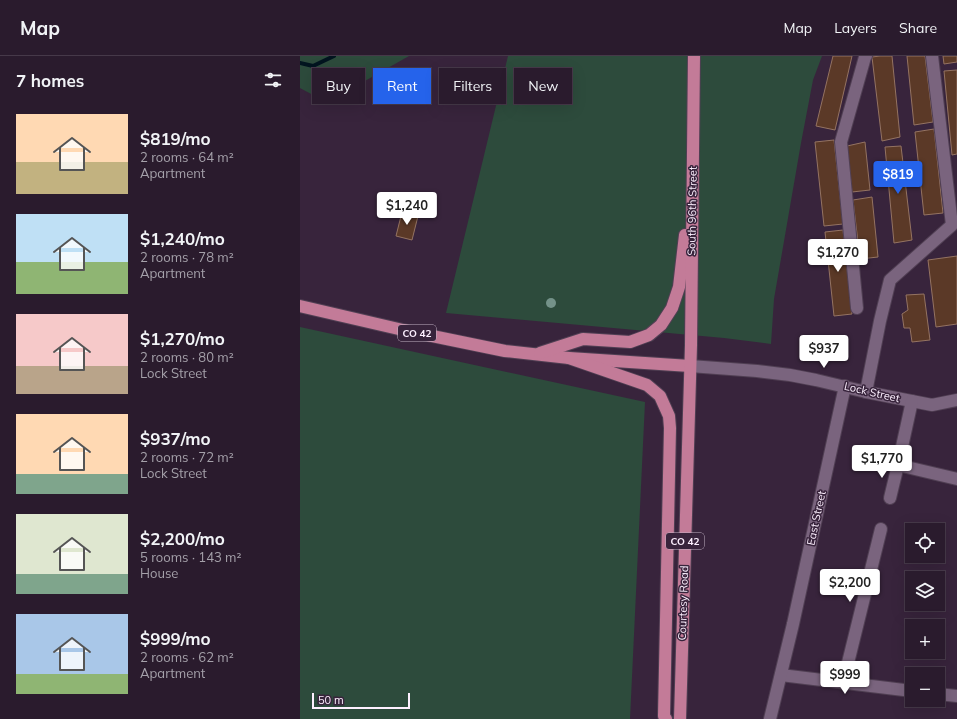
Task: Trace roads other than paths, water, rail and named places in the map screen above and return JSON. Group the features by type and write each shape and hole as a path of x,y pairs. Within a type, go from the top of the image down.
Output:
{"main road":[{"name":"South 96th Street","path":"690,366 694,56"},
{"path":"535,354 582,339 630,342 649,335 661,325 672,308 679,287 692,178"},
{"name":"CO 42","path":"300,306 462,343 505,351 569,358 690,366"},
{"path":"569,358 647,385 660,396 669,416 664,716 666,719"},
{"name":"Courtesy Road","path":"680,719 690,366"}],"street":[{"path":"857,308 841,142 866,56"},
{"path":"866,392 890,280 952,225 932,56"},
{"name":"Lock Street","path":"690,366 777,373 932,405 957,400"},
{"name":"East Street","path":"770,719 845,386"},
{"path":"890,498 912,401"},
{"path":"898,465 957,479"},
{"path":"843,683 881,529"},
{"path":"781,675 905,690"},
{"path":"945,695 957,696"}],"waterway":[{"path":"300,63 313,66 334,56"}]}
